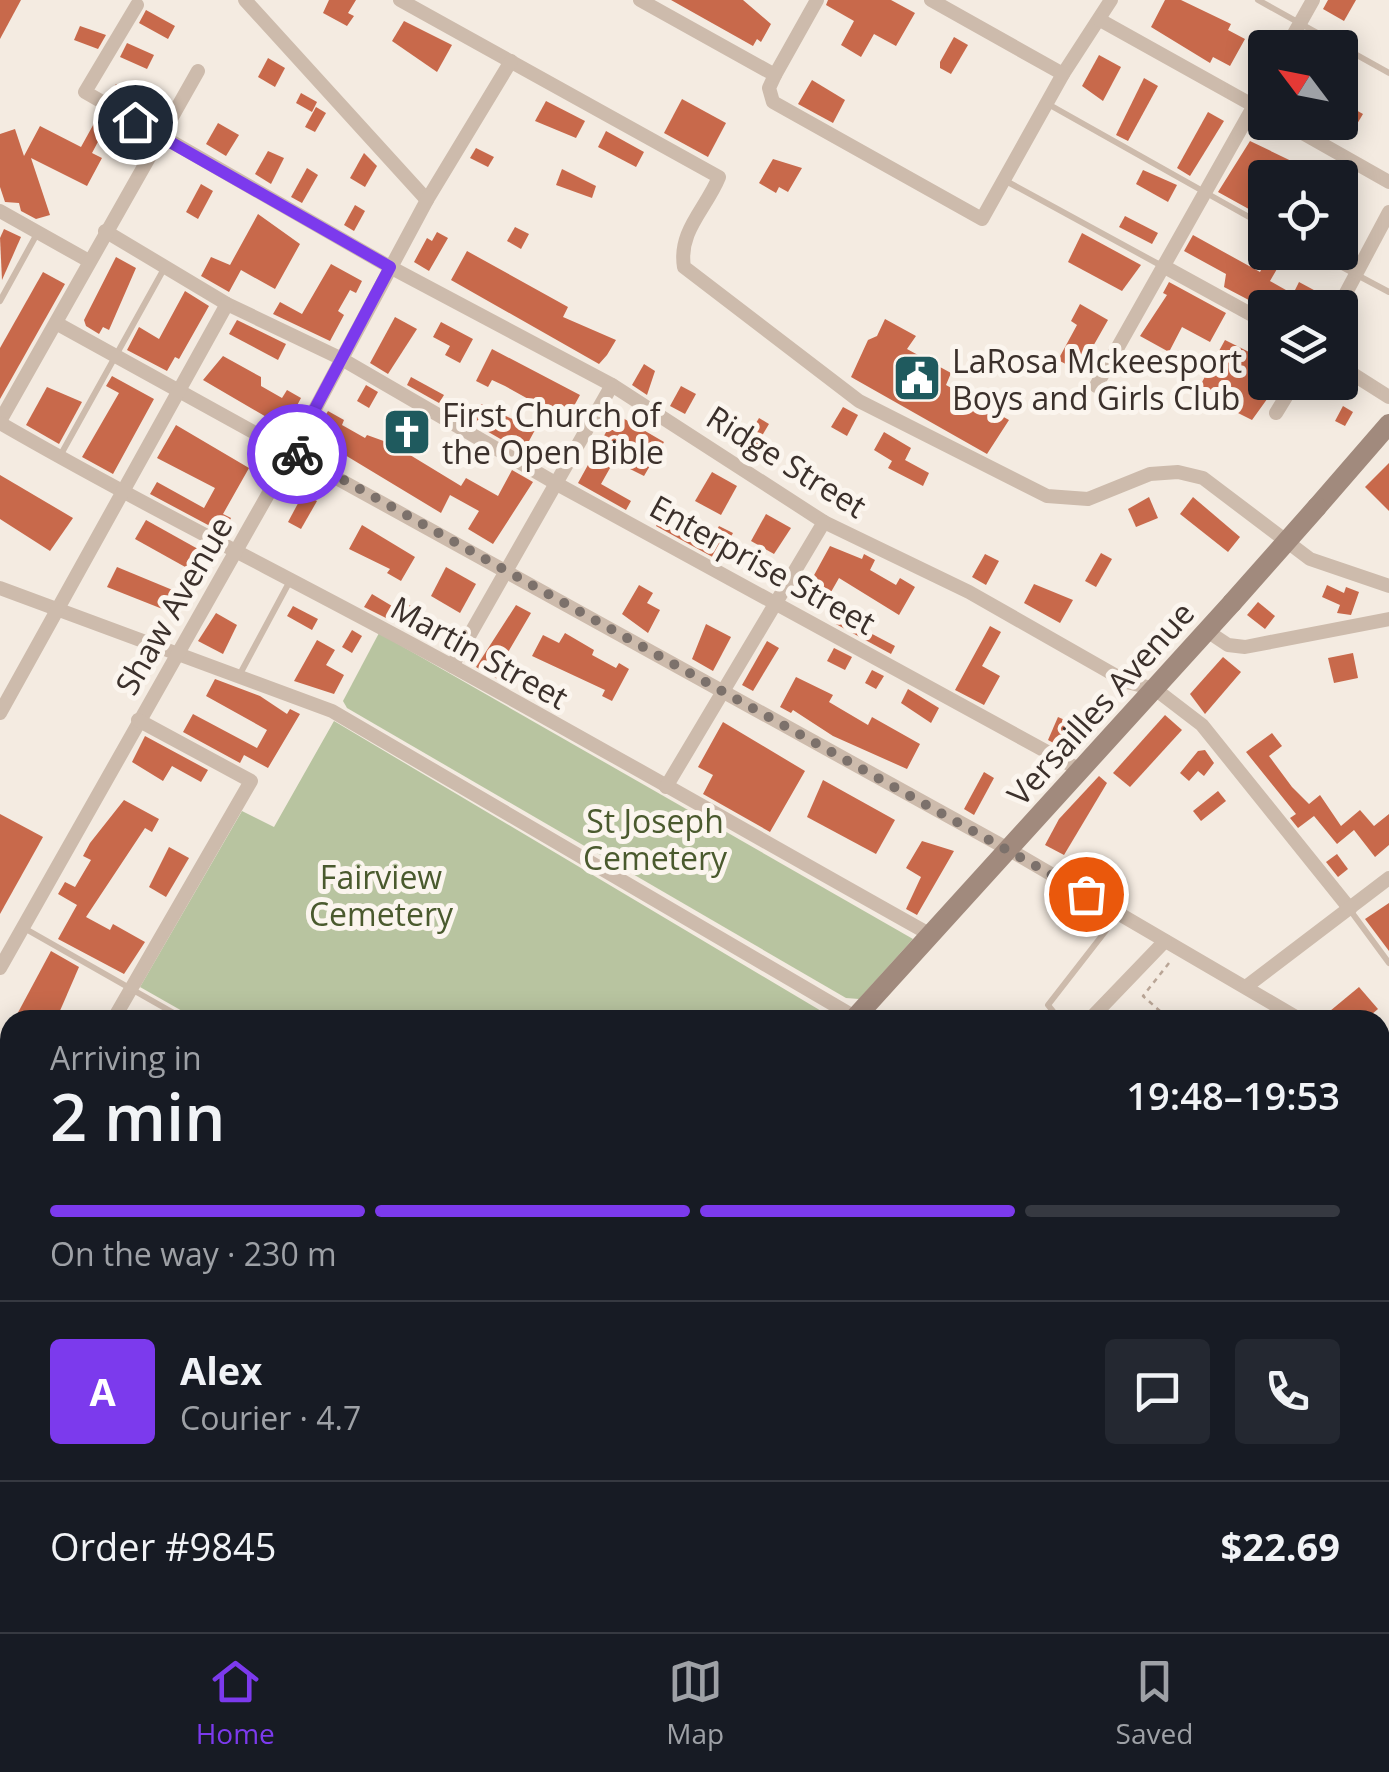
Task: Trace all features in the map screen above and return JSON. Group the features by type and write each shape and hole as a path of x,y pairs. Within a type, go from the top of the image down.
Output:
{"street":[{"path":"400,0 719,177 681,247 684,266 859,401 1047,496 1088,499 1150,474 1178,472 1203,478 1239,501 1310,559 1389,586"},
{"path":"818,0 775,74 769,88 773,102 982,219 1063,74 1111,0"},
{"path":"932,0 1063,74"},
{"path":"1296,30 1313,0"},
{"path":"246,1 428,200"},
{"path":"648,2 775,74"},
{"name":"Ridge Street","path":"137,4 85,92 390,267 612,385 824,522 969,592 1127,682 1155,689 1202,724 1350,909"},
{"path":"1100,20 1248,103"},
{"name":"Shaw Avenue","path":"0,968 292,452 390,267 511,60"},
{"path":"0,422 198,71"},
{"path":"1096,386 1204,193 1248,126"},
{"path":"1315,140 1389,182"},
{"path":"0,211 89,261"},
{"path":"1348,290 1389,212"},
{"name":"Enterprise Street","path":"105,231 227,304 340,358 557,484 1082,771"},
{"path":"1163,266 1248,313"},
{"path":"0,713 227,304"},
{"path":"56,324 1008,849 1285,1010"},
{"path":"1358,377 1389,396"},
{"path":"452,666 612,385"},
{"path":"1276,413 1284,400"},
{"name":"Martin Street","path":"0,422 123,494 238,549 452,666 931,935"},
{"name":"Versailles Avenue","path":"864,1010 1207,632 1389,424"},
{"path":"666,787 824,522"},
{"path":"0,588 332,711 841,1010"},
{"path":"1207,632 1228,645 1246,647 1389,619"},
{"path":"119,1010 251,781 138,720"},
{"path":"1246,986 1389,878"},
{"path":"1099,1010 1165,941"}],"lane":[{"path":"1258,0 1389,73"},
{"path":"1047,104 1248,217"},
{"path":"1005,180 1163,266"},
{"path":"0,301 38,232"},
{"path":"59,457 165,267"},
{"path":"1347,270 1389,292"},
{"path":"240,675 291,579"},
{"path":"1350,909 1389,963"},
{"path":"1052,1010 1048,1005 1119,914"},
{"path":"22,928 168,1010"}],"path":[{"path":"1159,1010 1143,996 1172,960"}],"green space":[{"name":"St Joseph Cemetery","path":"379,633 913,939 859,999 846,998 347,708 343,701"},
{"name":"Fairview Cemetery","path":"334,721 820,1010 180,1010 140,987 242,811 274,827"}],"building":[{"path":"0,0 21,0 0,39"},
{"path":"329,0 356,0 348,13 354,16 347,26 323,13"},
{"path":"671,0 743,0 771,24 761,42 757,39 753,46"},
{"path":"828,0 891,0 915,13 896,46 874,34 861,57 841,45 854,21 826,5"},
{"path":"1165,0 1181,0 1231,24 1228,30 1245,39 1230,66 1213,57 1210,63 1151,27"},
{"path":"1328,0 1356,0 1344,21 1323,9"},
{"path":"146,10 175,26 168,39 139,23"},
{"path":"404,21 452,45 437,72 392,41"},
{"path":"80,26 106,35 98,49 74,40"},
{"path":"954,37 968,45 951,74 940,68 940,62"},
{"path":"127,43 154,55 147,69 120,57"},
{"path":"1099,55 1121,67 1103,101 1082,86"},
{"path":"268,58 285,68 275,87 258,77"},
{"path":"1144,78 1158,86 1128,141 1116,135"},
{"path":"812,80 845,100 833,123 798,104"},
{"path":"116,84 157,110 153,119 110,94"},
{"path":"301,93 317,102 312,112 296,103"},
{"path":"682,99 726,123 708,157 664,133"},
{"path":"546,101 585,121 576,138 535,121"},
{"path":"316,107 326,113 315,132 305,127"},
{"path":"1208,112 1224,121 1190,176 1177,168"},
{"path":"97,118 108,123 92,153 102,158 87,186 31,158 50,215 36,219 21,211 19,203 5,202 0,187 0,134 15,129 24,156 40,126 81,147"},
{"path":"218,123 239,135 226,156 206,144"},
{"path":"606,131 644,152 636,167 598,147"},
{"path":"1250,141 1289,160 1248,160 1248,209 1218,192"},
{"path":"476,148 494,157 488,167 470,158"},
{"path":"268,151 284,158 271,184 255,174"},
{"path":"364,153 377,166 365,187 350,178"},
{"path":"773,159 802,168 788,192 779,187 776,193 759,183"},
{"path":"307,168 318,175 302,203 291,197"},
{"path":"562,169 596,186 592,198 556,185"},
{"path":"1143,170 1177,185 1168,202 1136,184"},
{"path":"201,184 213,191 198,219 186,212"},
{"path":"355,205 365,211 354,231 344,225"},
{"path":"258,214 300,244 275,289 241,270 229,292 201,276 211,257 230,265"},
{"path":"1125,216 1158,233 1152,244 1119,227"},
{"path":"515,227 529,234 521,249 507,241"},
{"path":"4,229 21,237 2,280 0,238"},
{"path":"437,232 448,238 429,271 414,262 427,238 432,241"},
{"path":"1082,233 1141,265 1122,291 1068,262"},
{"path":"1193,235 1248,265 1248,270 1276,270 1270,281 1286,290 1248,290 1248,300 1224,287 1226,274 1184,251"},
{"path":"467,251 568,307 563,317 616,340 607,355 599,364 451,280"},
{"path":"116,257 136,268 109,330 103,327 99,334 86,326 84,320"},
{"path":"331,264 362,281 356,293 350,290 338,311 344,315 330,341 273,314 280,302 302,314"},
{"path":"43,272 65,284 0,399 0,348"},
{"path":"1169,282 1226,313 1210,342 1182,327 1169,352 1140,336 1167,295 1163,293"},
{"path":"1299,282 1314,290 1295,290"},
{"path":"185,291 209,306 179,359 175,357 167,371 127,350 139,327 159,339"},
{"path":"1080,304 1108,320 1079,371 1058,360 1077,325 1071,321"},
{"path":"395,317 417,329 388,374 370,363"},
{"path":"885,319 916,336 907,349 951,373 946,385 1009,420 987,454 851,377 868,340 877,336"},
{"path":"237,320 286,344 278,360 229,334"},
{"path":"441,322 473,339 460,363 445,355 450,346 433,337"},
{"path":"1225,340 1248,352 1248,400 1266,400 1252,420 1216,402 1209,414 1190,404"},
{"path":"492,349 580,395 563,426 544,416 548,410 505,386 492,380 488,387 476,381"},
{"path":"223,356 261,377 261,386 282,398 287,390 301,398 285,428 203,380"},
{"path":"644,364 655,371 647,395 632,385"},
{"path":"112,376 154,399 113,474 82,457 119,393 106,386"},
{"path":"411,377 444,395 439,403 407,385"},
{"path":"366,385 378,392 369,408 357,401"},
{"path":"681,386 696,394 685,414 670,406"},
{"path":"47,387 82,402 59,444 26,425"},
{"path":"481,404 535,430 523,452 459,415 463,407 476,413"},
{"path":"1343,406 1353,412 1345,426 1335,421"},
{"path":"843,407 858,415 847,436 831,427"},
{"path":"328,411 344,420 342,425 365,438 367,435 392,444 461,486 466,478 498,496 512,470 533,482 493,544 468,529 479,511 450,495 441,513 330,446 327,450 311,440"},
{"path":"616,414 664,442 644,476 614,461 601,484 631,501 626,510 578,483"},
{"path":"759,418 769,424 753,451 743,445"},
{"path":"176,425 249,468 223,514 231,518 223,533 150,494 157,482 204,508 215,488 157,458"},
{"path":"884,432 911,448 905,460 929,473 923,486 888,468 892,461 874,450"},
{"path":"1389,463 1389,511 1365,487"},
{"path":"712,472 737,486 721,515 695,501"},
{"path":"0,475 73,518 50,551 0,519"},
{"path":"303,494 317,501 301,529 288,522"},
{"path":"1149,497 1158,518 1136,527 1128,509"},
{"path":"1193,497 1240,537 1228,552 1180,514"},
{"path":"666,508 678,515 673,524 709,543 719,526 733,533 718,560 656,526"},
{"path":"766,514 791,528 774,554 751,541"},
{"path":"146,520 198,549 187,568 135,539"},
{"path":"362,525 415,557 401,581 387,573 390,569 349,549"},
{"path":"830,546 862,559 864,554 875,560 870,570 896,585 900,578 915,587 899,615 839,578 827,599 810,589 805,598 795,592 806,573 813,577"},
{"path":"1101,553 1112,559 1096,587 1085,581"},
{"path":"985,554 999,561 986,585 972,577"},
{"path":"117,567 175,591 165,610 107,587"},
{"path":"446,567 476,584 460,613 431,596"},
{"path":"1034,584 1073,600 1060,623 1024,603"},
{"path":"639,585 653,593 647,603 660,610 648,633 622,614"},
{"path":"1327,585 1344,593 1346,587 1359,592 1351,615 1337,613 1340,605 1322,597"},
{"path":"372,594 397,609 402,601 413,607 402,626 364,607"},
{"path":"1258,602 1275,616 1265,629 1247,615"},
{"path":"516,605 531,613 504,659 513,664 507,675 516,680 512,687 476,667"},
{"path":"293,606 318,619 312,630 287,616"},
{"path":"216,613 237,625 223,654 198,641"},
{"path":"838,616 895,646 891,654 834,623"},
{"path":"706,624 731,637 713,671 692,659"},
{"path":"990,626 1001,632 982,666 1000,676 984,705 955,690"},
{"path":"352,630 362,636 352,653 342,647"},
{"path":"565,633 594,650 592,655 616,668 619,663 629,669 612,701 602,696 605,690 532,656 543,635 559,643"},
{"path":"317,640 335,650 326,665 344,675 334,694 294,681"},
{"path":"767,641 779,648 753,691 742,685"},
{"path":"834,648 852,657 845,670 827,661"},
{"path":"1353,653 1358,678 1334,683 1328,658"},
{"path":"1223,657 1241,672 1205,714 1190,694"},
{"path":"872,670 884,676 876,689 865,683"},
{"path":"796,677 833,695 829,702 868,725 872,717 920,744 907,769 833,736 793,710 791,713 780,707"},
{"path":"215,679 260,696 287,714 290,709 300,714 268,768 244,755 240,763 183,732 193,714 257,748 267,730 206,696"},
{"path":"908,689 939,708 931,723 901,703"},
{"path":"1165,715 1182,730 1130,787 1113,773"},
{"path":"1058,717 1085,729 1070,752 1048,740"},
{"path":"723,722 805,771 770,832 703,794 713,775 698,767"},
{"path":"1272,733 1282,746 1269,756 1309,804 1320,795 1341,826 1360,810 1374,826 1389,814 1389,845 1375,857 1354,830 1337,844 1314,816 1298,828 1290,818 1296,814 1246,752"},
{"path":"145,736 208,770 201,782 172,766 163,781 132,762"},
{"path":"1205,750 1214,763 1204,776 1198,771 1189,781 1180,773 1198,751"},
{"path":"984,772 994,778 974,815 964,809"},
{"path":"1099,776 1107,783 1064,855 1045,845 1059,819"},
{"path":"823,780 895,820 876,854 807,817"},
{"path":"1218,791 1226,801 1201,821 1193,811"},
{"path":"124,800 159,819 152,832 145,828 86,917 110,930 113,924 145,942 124,974 58,939 77,905 58,894 65,882 75,887 91,860 83,856 90,843"},
{"path":"0,814 43,837 0,914"},
{"path":"922,841 954,851 917,915 906,909 921,877 906,868"},
{"path":"169,847 189,858 166,897 149,887"},
{"path":"1337,854 1348,869 1338,877 1326,862"},
{"path":"1389,903 1389,951 1365,919"},
{"path":"51,951 79,967 60,1010 19,1010"},
{"path":"1359,987 1378,1009 1377,1010 1331,1010"}],"way so far":[{"path":"297,454 1086,894"}],"place":[{"name":"LaRosa Mckeesport Boys and Girls Club","path":"917,378"},
{"name":"First Church of the Open Bible","path":"407,432"}],"route":[{"path":"135,122 390,267 292,452 297,454"}]}
